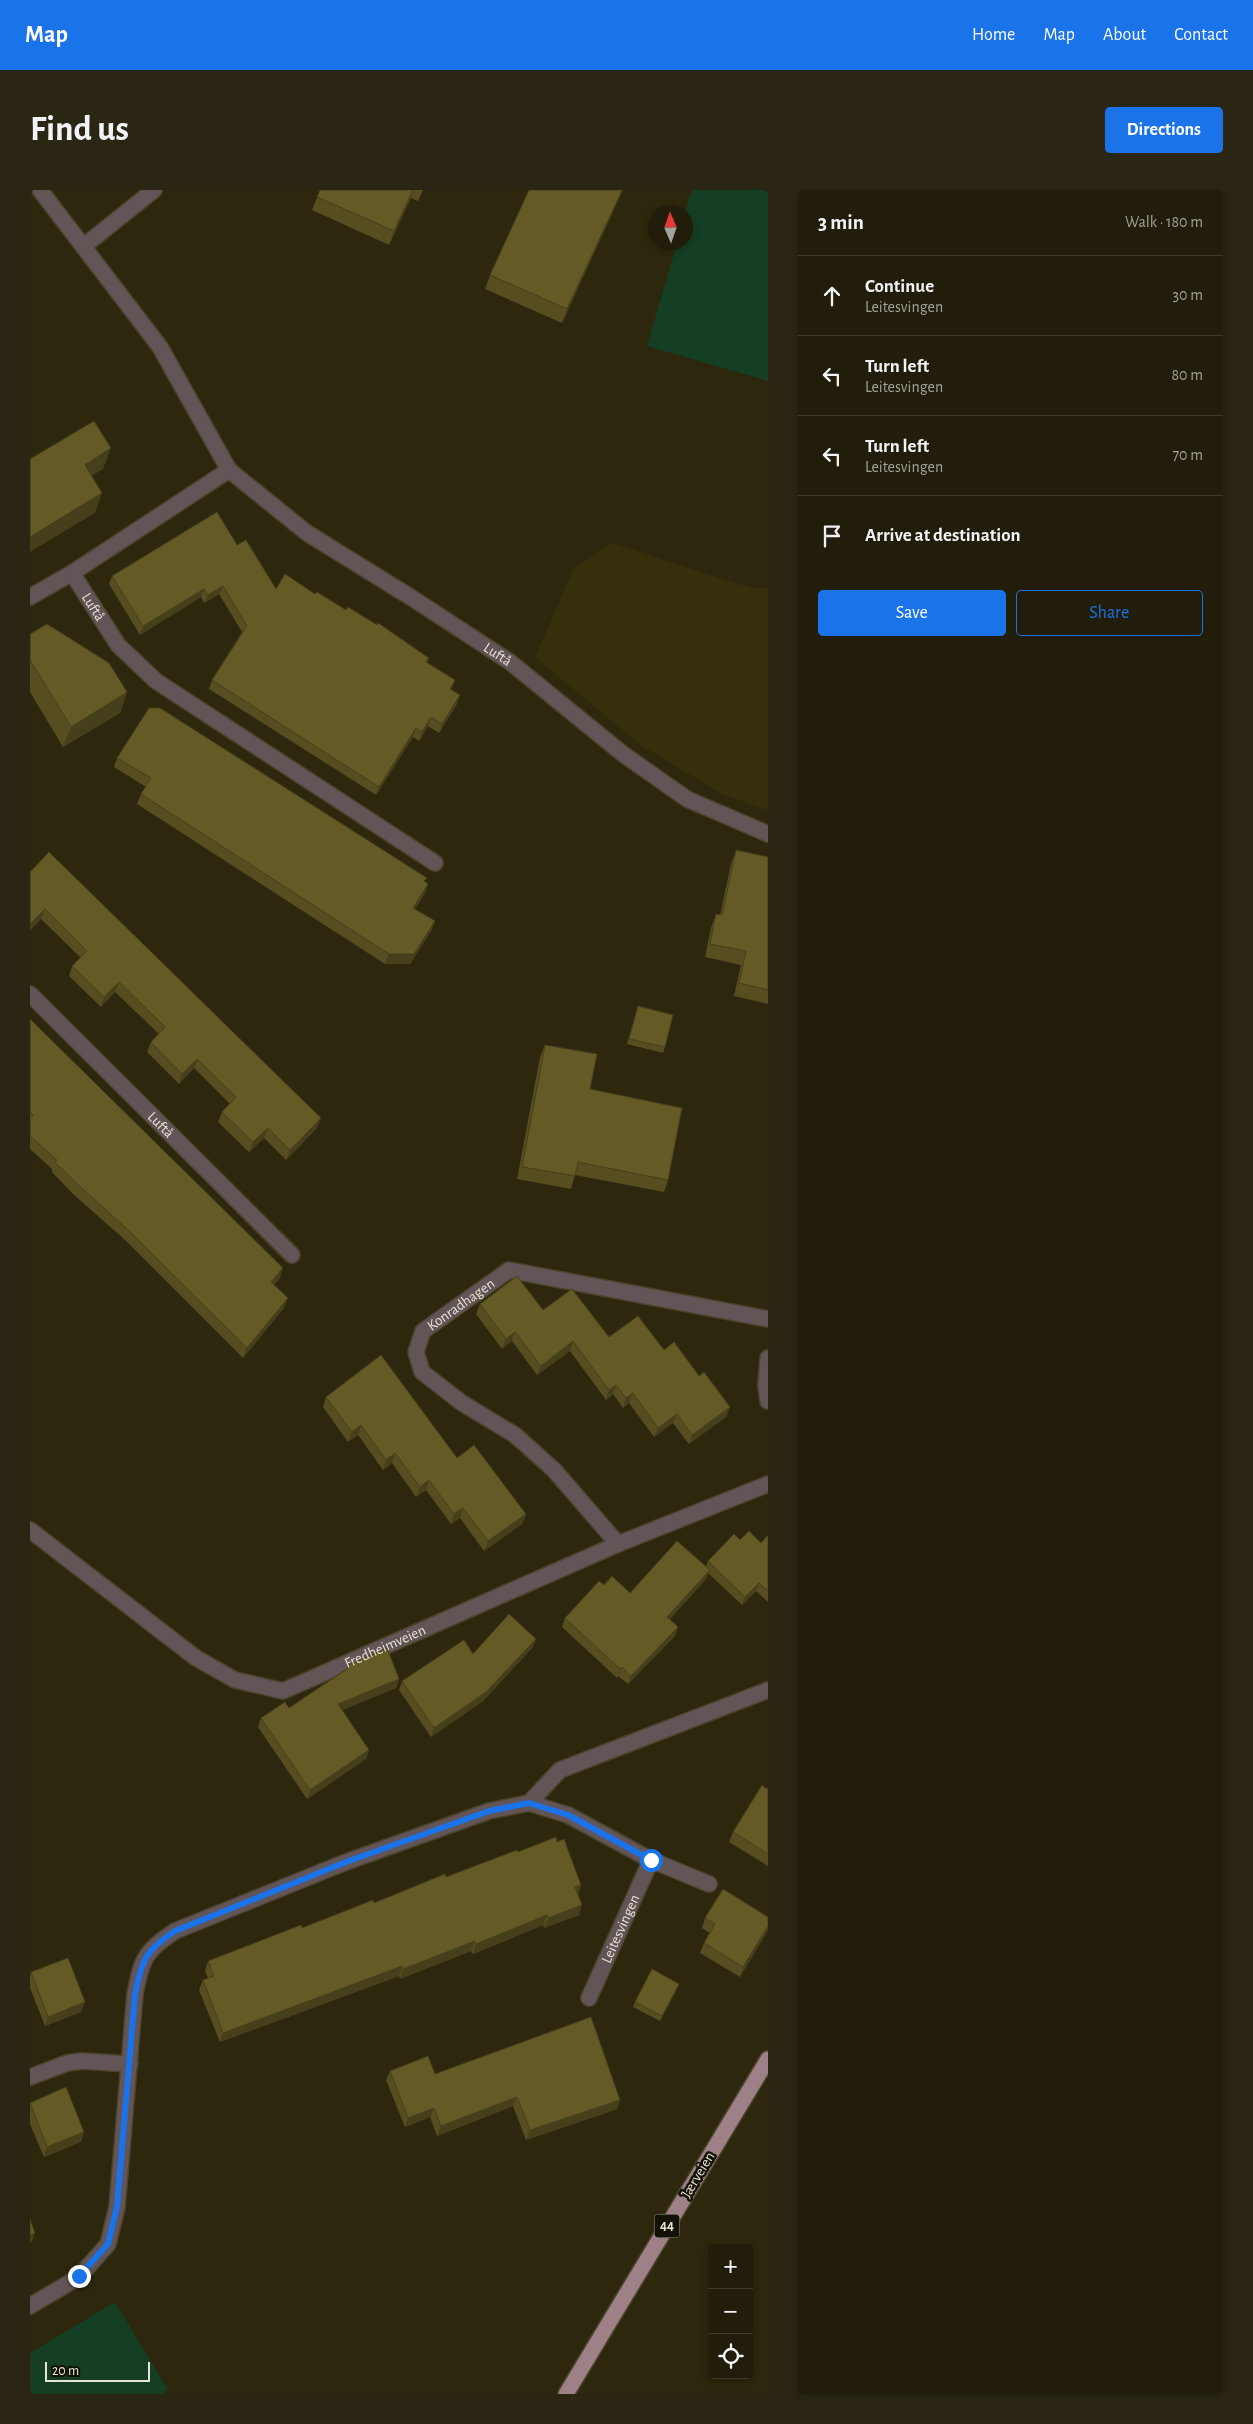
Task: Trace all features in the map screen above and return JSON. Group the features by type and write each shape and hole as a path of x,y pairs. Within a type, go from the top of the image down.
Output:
{"main road":[{"name":"Jærveien","path":"566,2394 768,2059"}],"street":[{"name":"Luftå","path":"40,190 160,347 229,470 307,533 510,662 623,754 687,799 768,834"},
{"path":"84,246 154,190"},
{"path":"30,597 72,573 229,470"},
{"name":"Luftå","path":"72,573 118,645 156,681 434,863"},
{"name":"Luftå","path":"30,994 292,1255"},
{"name":"Konradhagen","path":"618,1544 554,1470 516,1435 462,1403 422,1372 416,1352 422,1331 509,1270 768,1319"},
{"path":"768,1358 766,1386 768,1401"},
{"name":"Fredheimveien","path":"30,1530 196,1658 235,1680 283,1691 618,1544 768,1484"},
{"path":"529,1803 560,1770 768,1690"},
{"path":"30,2306 79,2276 108,2244 117,2207 135,1994 140,1968 153,1946 175,1931 346,1862 489,1811 529,1803 568,1815 651,1860 710,1884"},
{"name":"Leitesvingen","path":"589,1998 651,1860"},
{"path":"30,2078 67,2063 82,2061 130,2064"}],"shaded area":[{"path":"611,543 751,588 768,588 768,810 724,795 642,746 535,657 574,568"}],"green space":[{"path":"692,190 768,190 768,381 647,346 675,250 693,250 693,205 687,205"},
{"path":"115,2302 168,2390 161,2394 30,2394 30,2353"}],"building":[{"path":"320,190 413,190 394,231 317,197"},
{"path":"529,190 622,190 567,309 490,275"},
{"path":"94,421 111,448 85,465 102,493 30,537 30,459"},
{"path":"217,512 237,545 246,540 276,589 285,574 315,594 317,592 346,610 348,607 377,625 378,623 429,658 426,662 455,680 450,689 460,695 442,724 431,717 422,732 416,728 379,787 212,680 247,626 223,586 208,595 204,589 143,626 112,576"},
{"path":"47,624 109,663 127,692 71,727 30,660 30,634"},
{"path":"149,708 160,708 427,878 424,881 428,884 413,908 435,921 414,954 389,954 141,794 151,778 117,758"},
{"path":"736,850 768,857 768,990 739,983 746,951 710,944 716,914 722,915"},
{"path":"49,852 321,1118 290,1150 268,1128 253,1142 222,1112 236,1097 197,1059 182,1074 151,1042 165,1027 119,982 104,997 72,966 87,951 45,909 30,924 30,872"},
{"path":"638,1006 673,1015 665,1047 629,1039"},
{"path":"30,1019 283,1268 271,1282 288,1298 247,1348 127,1229 77,1184 55,1162 57,1160 30,1136 30,1118 33,1115 30,1112"},
{"path":"545,1045 597,1054 590,1089 682,1108 668,1180 578,1162 575,1176 522,1167"},
{"path":"517,1276 543,1310 572,1289 609,1337 638,1316 664,1350 674,1342 699,1376 704,1372 730,1407 692,1435 677,1414 658,1428 633,1393 626,1398 616,1385 609,1390 573,1341 541,1366 515,1332 506,1339 480,1304"},
{"path":"381,1355 457,1458 474,1445 526,1514 488,1541 463,1508 454,1514 429,1480 420,1487 395,1453 386,1460 361,1425 352,1432 326,1397"},
{"path":"749,1531 761,1543 768,1535 768,1591 759,1583 745,1597 708,1561 734,1534 740,1540"},
{"path":"677,1541 710,1570 667,1617 678,1627 631,1676 622,1667 620,1669 565,1618 599,1581 604,1585 612,1576 630,1593"},
{"path":"509,1614 536,1639 486,1692 434,1728 402,1681 464,1640 473,1654"},
{"path":"387,1648 399,1679 338,1704 369,1750 310,1790 261,1718 285,1702 289,1708 350,1667 349,1665"},
{"path":"762,1785 767,1789 768,1787 768,1854 733,1832"},
{"path":"556,1837 557,1842 564,1839 581,1885 575,1887 582,1905 548,1918 547,1915 476,1944 475,1941 403,1969 402,1966 223,2033 203,1980 214,1976 208,1961 301,1925 302,1928 373,1900 374,1903 445,1874 446,1877"},
{"path":"723,1889 768,1917 768,1926 743,1967 704,1943 715,1924 705,1918"},
{"path":"68,1958 85,2002 48,2017 31,1972"},
{"path":"652,1969 679,1984 662,2016 635,2002"},
{"path":"591,2017 620,2100 530,2130 517,2097 441,2126 434,2108 408,2118 390,2071 428,2056 435,2074"},
{"path":"66,2087 84,2132 47,2147 30,2103"},
{"path":"30,2219 35,2233 30,2235"}],"route":[{"path":"79,2276 108,2244 117,2207 129,2085 135,1994 140,1968 153,1946 175,1931 346,1862 489,1811 529,1803 568,1815 651,1860"}]}
